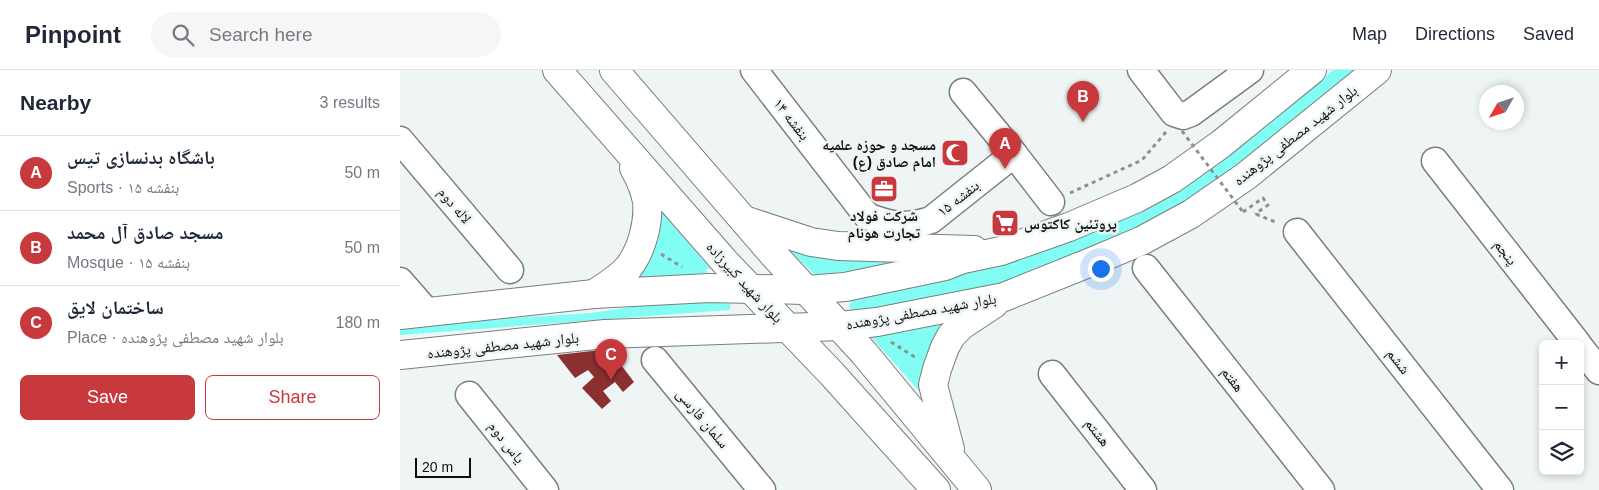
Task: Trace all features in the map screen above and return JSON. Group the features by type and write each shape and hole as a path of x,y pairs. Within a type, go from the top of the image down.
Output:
{"main road":[{"name":"بلوار شهید کبیرزاده","path":"557,70 750,289 832,374 936,490"},
{"path":"614,70 744,220 840,326 977,490"},
{"path":"400,315 594,294 709,288 806,290 845,287 945,266 963,259 1001,251 1098,216 1172,179 1221,144 1312,70"},
{"name":"بلوار شهید مصطفی پژوهنده","path":"400,355 605,334 840,326 877,322 1004,297 1132,245 1191,214 1246,176 1377,70"},
{"path":"594,294 616,279 636,257 645,229 647,200 637,174 615,137"},
{"path":"744,220 822,244 838,246 1001,251"},
{"path":"953,460 940,417 934,385 937,369 945,347 962,325 1004,297"}],"street":[{"name":"بنفشه ۱۴","path":"754,70 868,216"},
{"path":"1141,70 1174,114 1183,116 1191,113 1250,70"},
{"path":"963,92 1051,202"},
{"name":"لاله دوم","path":"400,140 510,270"},
{"name":"بنفشه ۱۵","path":"868,216 887,224 899,226 931,220 1014,154"},
{"name":"پنجم","path":"1434,161 1575,340"},
{"name":"ششم","path":"1297,232 1500,490"},
{"name":"هفتم","path":"1146,268 1320,490"},
{"path":"400,281 427,312"},
{"path":"1584,352 1599,371"},
{"name":"سلمان فارسی","path":"655,360 749,486"},
{"name":"هشتم","path":"1052,374 1143,490"},
{"name":"یاس دوم","path":"469,395 545,490"}],"path":[{"path":"1182,131 1243,212 1263,198 1268,205 1255,214"},
{"path":"1051,202 1142,160 1163,135"},
{"path":"660,254 689,271"},
{"path":"888,339 920,361"}],"shaded area":[{"path":"1333,70 1359,70 1226,177 1170,211 1139,227 1047,266 991,286 877,310 853,311 849,307 851,300 855,297 1010,259 1265,123"},
{"path":"656,205 709,267 710,269 706,269 707,273 629,280"},
{"path":"775,236 956,252 816,276"},
{"path":"728,300 731,307 729,310 400,335 400,325 591,313 672,301"},
{"path":"960,321 933,407 867,332"}],"building":[{"path":"609,349 634,382 623,392 615,382 603,391 611,401 602,409 582,388 594,377 588,370 575,378 557,355"}],"place":[{"name":"مسجد صادق آل محمد","path":"1083,122"},
{"name":"مسجد و حوزه علمیه امام صادق (ع)","path":"955,153"},
{"name":"باشگاه بدنسازی تیس","path":"1005,169"},
{"name":"شرکت فولاد تجارت هونام","path":"884,189"},
{"name":"پروتئین کاکتوس","path":"1005,223"},
{"name":"ساختمان لایق","path":"611,380"}]}
